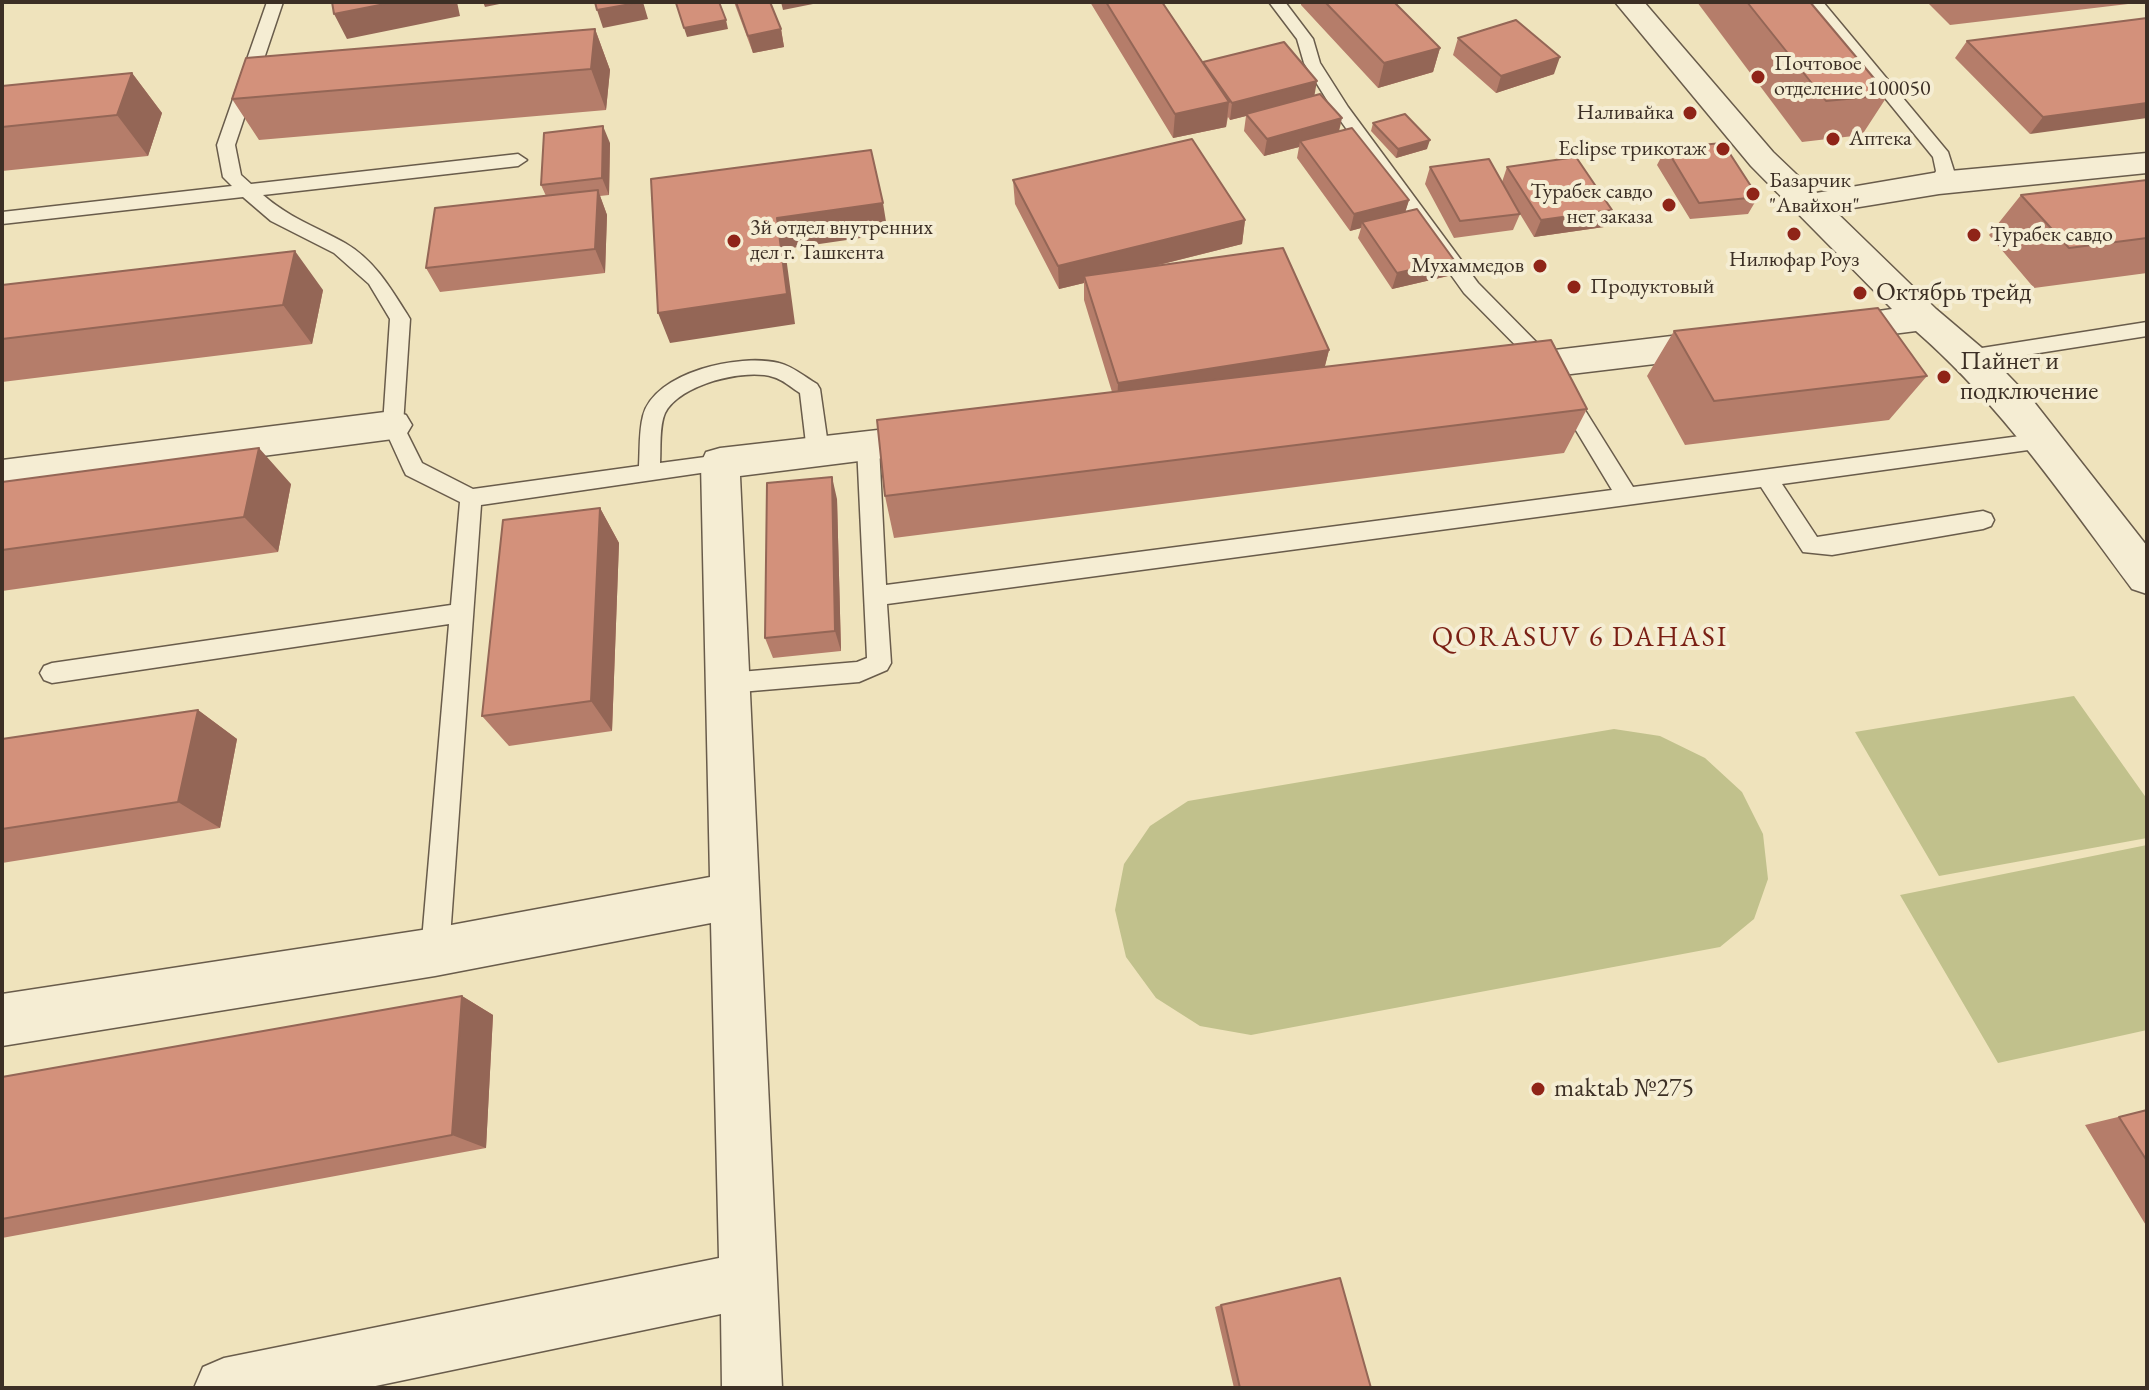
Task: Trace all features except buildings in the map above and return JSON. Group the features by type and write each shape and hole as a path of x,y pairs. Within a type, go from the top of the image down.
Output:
{"street":[{"path":"1629,2 1762,159 1923,318 1969,357 2021,412 2147,577"},
{"path":"1807,205 1939,183 2147,163"},
{"path":"1467,373 1923,318"},
{"path":"2,475 393,425"},
{"path":"752,1388 720,463 979,432"},
{"path":"2,1020 435,952 734,896"},
{"path":"224,1388 749,1280"}],"lane":[{"path":"275,2 226,145 232,177 277,217 341,249 376,279 400,319 393,425 414,469 471,498 720,463"},
{"path":"1277,2 1305,39 1312,63 1341,109 1471,288 1546,364 1628,498"},
{"path":"1815,2 1942,156 1945,171 1939,183"},
{"path":"2,218 518,160"},
{"path":"1969,357 2147,329"},
{"path":"649,471 653,415 667,394 692,379 732,370 776,369 810,389 818,452"},
{"path":"876,596 2043,441"},
{"path":"728,683 859,672 879,663 868,446"},
{"path":"1767,478 1811,546 1832,546 1983,520"},
{"path":"435,952 471,498"},
{"path":"52,673 462,613"}],"green space":[{"path":"2074,696 2147,799 2147,838 1939,876 1855,732"},
{"path":"1614,729 1660,736 1705,758 1742,792 1763,834 1768,879 1754,919 1720,947 1251,1035 1200,1026 1156,998 1126,957 1115,910 1124,864 1150,826 1188,801"},
{"path":"2147,845 2147,1030 1998,1063 1900,895"}],"place":[{"name":"Почтовое отделение 100050","path":"1758,77"},
{"name":"Наливайка","path":"1690,113"},
{"name":"Аптека","path":"1833,139"},
{"name":"Eclipse трикотаж","path":"1723,149"},
{"name":"Базарчик \"Авайхон\"","path":"1753,194"},
{"name":"Турабек савдо нет заказа","path":"1669,205"},
{"name":"Нилюфар Роуз","path":"1794,234"},
{"name":"Турабек савдо","path":"1974,235"},
{"name":"3й отдел внутренних дел г. Ташкента","path":"734,241"},
{"name":"Мухаммедов","path":"1540,266"},
{"name":"Продуктовый","path":"1574,287"},
{"name":"Октябрь трейд","path":"1860,293"},
{"name":"Пайнет и подключение","path":"1944,377"},
{"name":"maktab №275","path":"1538,1089"}],"district":[{"name":"QORASUV 6 DAHASI","path":"1580,638"}]}
